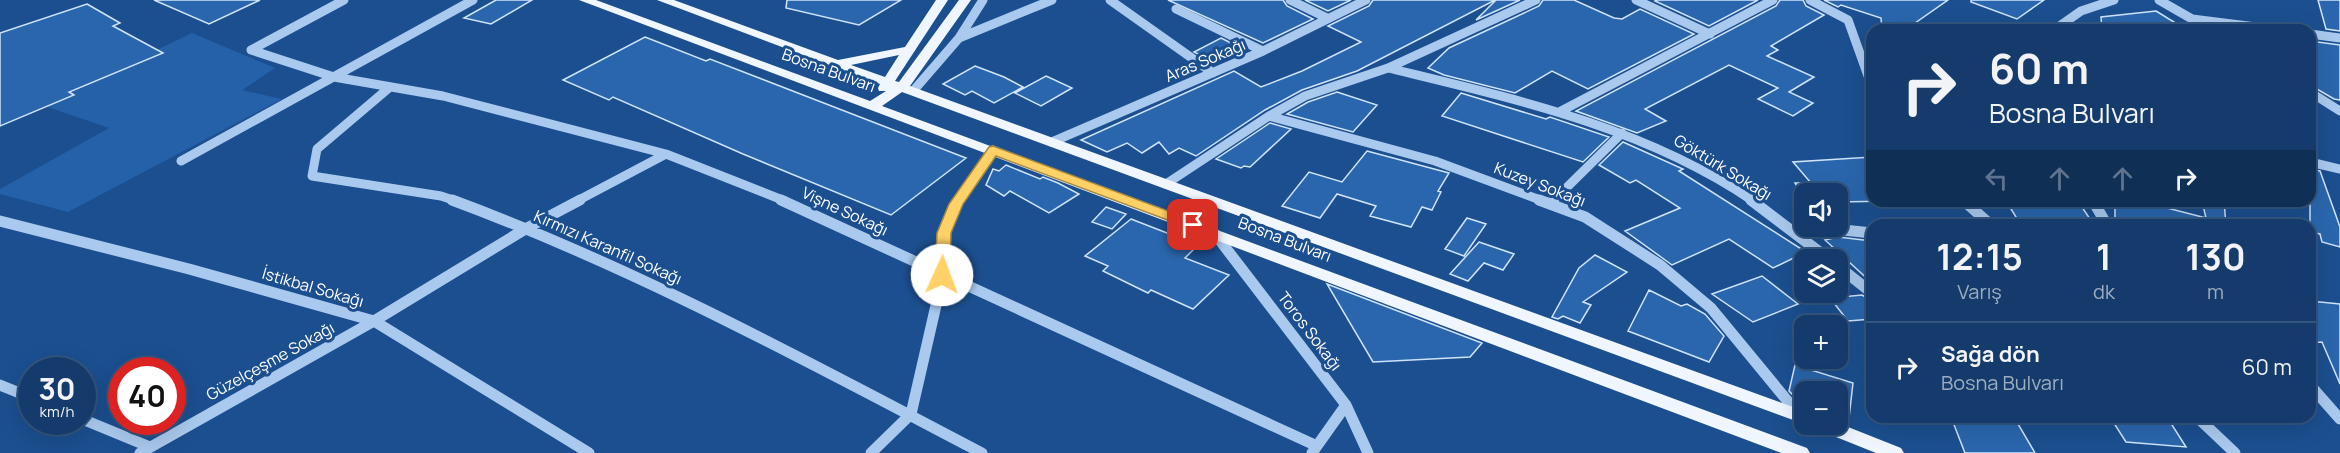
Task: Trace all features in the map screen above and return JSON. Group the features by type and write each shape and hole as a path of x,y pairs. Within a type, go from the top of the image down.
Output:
{"main road":[{"name":"Bosna Bulvarı","path":"585,0 993,150 1801,453"},
{"name":"Bosna Bulvarı","path":"663,0 1794,414"},
{"path":"902,86 908,50 942,0"},
{"path":"872,106 924,70 965,0"},
{"path":"840,63 908,50"},
{"path":"1848,434 1895,453"}],"street":[{"name":"Vişne Sokağı","path":"344,0 251,50 334,77 454,99 666,154 775,197 1314,450"},
{"path":"181,161 473,0"},
{"path":"924,70 959,38 983,0"},
{"path":"959,38 1052,0"},
{"path":"1110,0 1213,73"},
{"path":"1290,0 1328,18"},
{"name":"Aras Sokağı","path":"1052,142 1263,51 1366,0"},
{"path":"1166,184 1269,116 1305,96 1388,68 1536,0"},
{"path":"1636,0 1710,34"},
{"path":"1562,111 1773,0"},
{"path":"1810,0 1848,20 1866,70"},
{"path":"2063,24 2081,11 2114,0"},
{"path":"2159,0 2201,24"},
{"path":"1176,9 1263,51"},
{"path":"2193,19 2233,24"},
{"path":"2316,35 2340,38"},
{"name":"Göktürk Sokağı","path":"1388,68 1562,111 1677,156 1739,193 1816,249"},
{"name":"Kırmızı Karanfil Sokağı","path":"390,87 317,149 312,176 441,196 527,228 727,320 982,453"},
{"path":"2316,96 2340,111"},
{"name":"Kuzey Sokağı","path":"1269,116 1435,161 1585,217 1650,259 1711,308 1794,407"},
{"path":"1551,203 1622,133"},
{"path":"871,453 911,414 942,275 944,233 956,204 993,150"},
{"name":"Güzelçeşme Sokağı","path":"145,450 374,321 527,228 666,154"},
{"path":"2316,163 2340,169"},
{"path":"1971,207 1984,219"},
{"name":"İstikbal Sokağı","path":"0,221 189,269 374,321 589,453"},
{"path":"1785,225 1794,225"},
{"path":"1848,230 1866,232"},
{"name":"Toros Sokağı","path":"1215,234 1346,405 1368,453"},
{"path":"1848,274 1866,288"},
{"path":"0,386 18,393"},
{"path":"2316,391 2340,419"},
{"path":"1314,450 1346,405"},
{"path":"2203,423 2235,453"},
{"path":"96,426 145,450"}],"shaded area":[{"path":"192,33 275,68 242,90 282,99 68,212 0,194 0,189 109,128 42,105"}],"building":[{"path":"154,0 260,0 209,24"},
{"path":"496,0 532,0 491,24 464,18"},
{"path":"787,0 901,0 859,25 786,8"},
{"path":"1168,0 1283,0 1287,6 1313,19 1263,43"},
{"path":"1305,0 1351,0 1328,11"},
{"path":"1373,0 1495,0 1357,71 1302,90 1265,110 1196,156 1179,148 1169,154 1159,142 1142,153 1127,143 1107,152 1081,140 1234,71 1261,87 1302,71 1361,42 1328,26 1369,6"},
{"path":"1496,0 1520,0 1476,20"},
{"path":"1543,0 1574,0 1614,18 1622,19 1640,9 1694,34 1588,89 1552,71 1515,93 1444,75 1428,68 1449,48 1539,6"},
{"path":"1758,0 1709,26 1655,1"},
{"path":"1780,0 1803,0 1806,6 1824,15 1771,46 1778,50 1767,56 1814,77 1789,92 1813,103 1793,116 1758,99 1778,88 1729,65 1645,109 1666,121 1637,133 1576,111 1776,6"},
{"path":"1824,0 1948,0 1914,24 1882,24 1881,18 1841,5 1838,7"},
{"path":"1971,0 2044,0 2017,19 1971,2"},
{"path":"2318,0 2340,0 2340,31 2326,29"},
{"path":"87,4 120,23 113,26 163,53 69,92 74,95 0,126 0,33"},
{"path":"2156,11 2177,24 2102,24 2101,17"},
{"path":"645,37 706,61 710,59 966,158 891,215 613,97 609,100 563,80"},
{"path":"1221,38 1243,49 1215,63 1194,52"},
{"path":"2316,42 2340,45 2340,100 2316,88"},
{"path":"975,66 1023,87 994,103 972,91 965,95 943,84"},
{"path":"1046,76 1072,88 1041,106 1015,93"},
{"path":"1337,92 1377,105 1353,132 1287,114 1308,102"},
{"path":"1461,93 1546,119 1550,117 1609,137 1583,162 1442,116"},
{"path":"1270,123 1291,129 1250,167 1241,168 1216,159"},
{"path":"1623,142 1683,169 1679,171 1801,249 1794,249 1794,258 1773,268 1729,239 1672,265 1625,231 1680,208 1636,180 1630,183 1599,165"},
{"path":"1367,151 1449,173 1438,191 1441,192 1432,210 1422,207 1411,227 1370,216 1376,206 1337,194 1320,218 1282,206 1309,172 1342,182"},
{"path":"1866,157 1866,201 1848,202 1848,183 1811,183 1793,162"},
{"path":"1006,165 1040,179 1043,177 1079,194 1049,213 1010,191 1004,196 986,185 993,169 999,171"},
{"path":"2316,170 2320,171 2340,227 2340,247 2322,242 2320,234 2316,233 2316,219 2310,219 2310,207 2316,207"},
{"path":"1106,207 1126,214 1112,229 1092,222"},
{"path":"2010,207 2082,207 2090,219 2017,219"},
{"path":"2115,207 2163,207 2206,218 2203,207 2224,207 2226,219 2115,219"},
{"path":"1467,218 1486,224 1464,256 1445,249"},
{"path":"1131,219 1198,245 1185,258 1229,275 1193,309 1151,290 1148,293 1103,271 1108,266 1085,256"},
{"path":"1838,237 1866,240 1866,278 1848,261 1848,249 1835,249 1825,240"},
{"path":"1479,242 1514,254 1503,270 1484,263 1468,281 1450,274"},
{"path":"1595,255 1627,272 1583,302 1591,305 1580,323 1563,316 1558,319 1552,317 1579,268"},
{"path":"1762,276 1798,304 1753,322 1712,294"},
{"path":"1327,284 1482,343 1470,357 1373,362"},
{"path":"1649,290 1681,306 1687,304 1705,314 1724,336 1709,362 1628,331"},
{"path":"1862,295 1866,297 1866,320 1848,321 1848,315 1843,315 1834,303 1848,303 1848,296"},
{"path":"2316,302 2340,304 2340,384 2322,342 2316,342"},
{"path":"1794,369 1808,369 1847,381 1794,381 1794,395 1789,391"},
{"path":"1848,381 1853,383 1848,418"},
{"path":"1953,423 2018,423 2035,453 1965,453"},
{"path":"2114,423 2171,423 2186,447 2126,442"}],"route":[{"path":"942,275 944,233 956,204 993,150 1193,225"}]}
